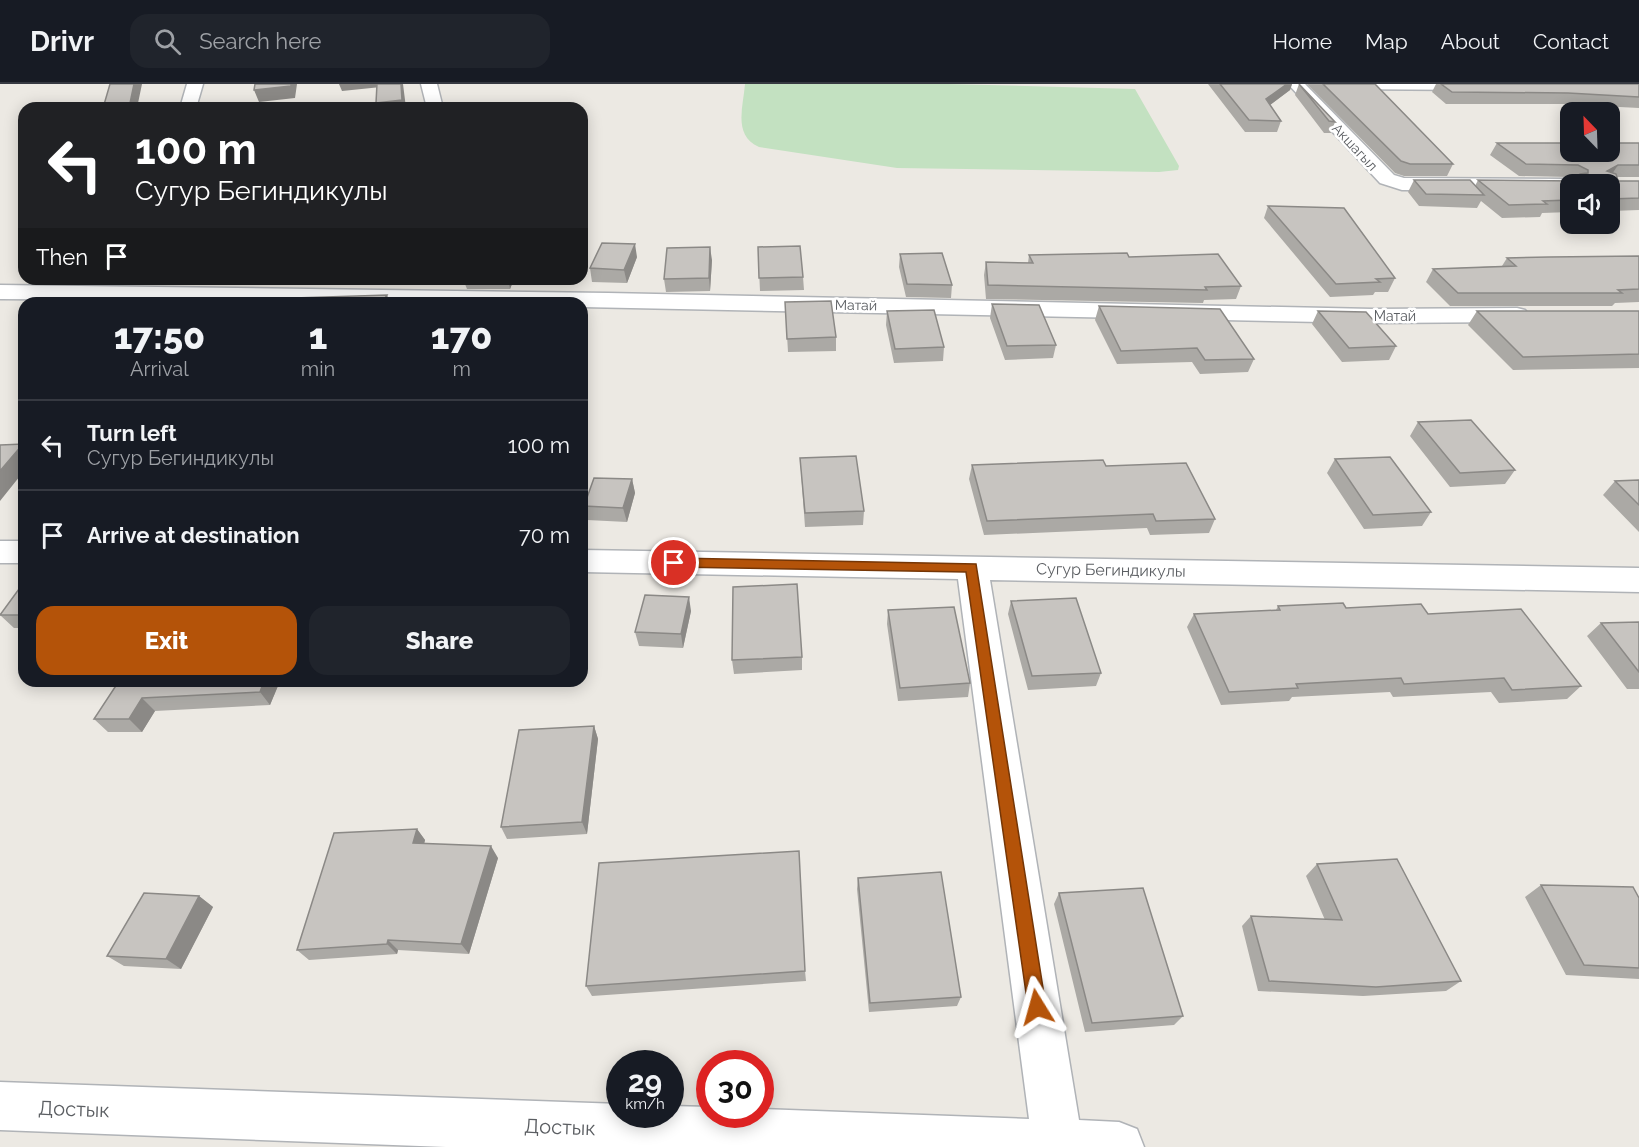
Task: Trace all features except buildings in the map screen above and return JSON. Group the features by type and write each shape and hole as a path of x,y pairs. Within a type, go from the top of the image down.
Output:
{"street":[{"path":"190,102 195,84"},
{"path":"429,84 434,102"},
{"name":"Акшагыл","path":"1296,84 1387,179 1402,184 1560,185"},
{"path":"1337,84 1499,86"},
{"name":"Матай","path":"0,292 129,286 433,289 1361,316 1535,315"},
{"path":"0,552 18,552"},
{"name":"Сугур Бегиндикулы","path":"588,561 1639,580"},
{"path":"972,568 1058,1145"},
{"name":"Достык","path":"0,1106 1119,1147"}],"green space":[{"path":"745,84 948,84 1135,89 1179,166 1178,170 1159,172 897,168 759,147 751,142 743,128"}],"route":[{"path":"674,563 972,568 1037,1007"}]}
